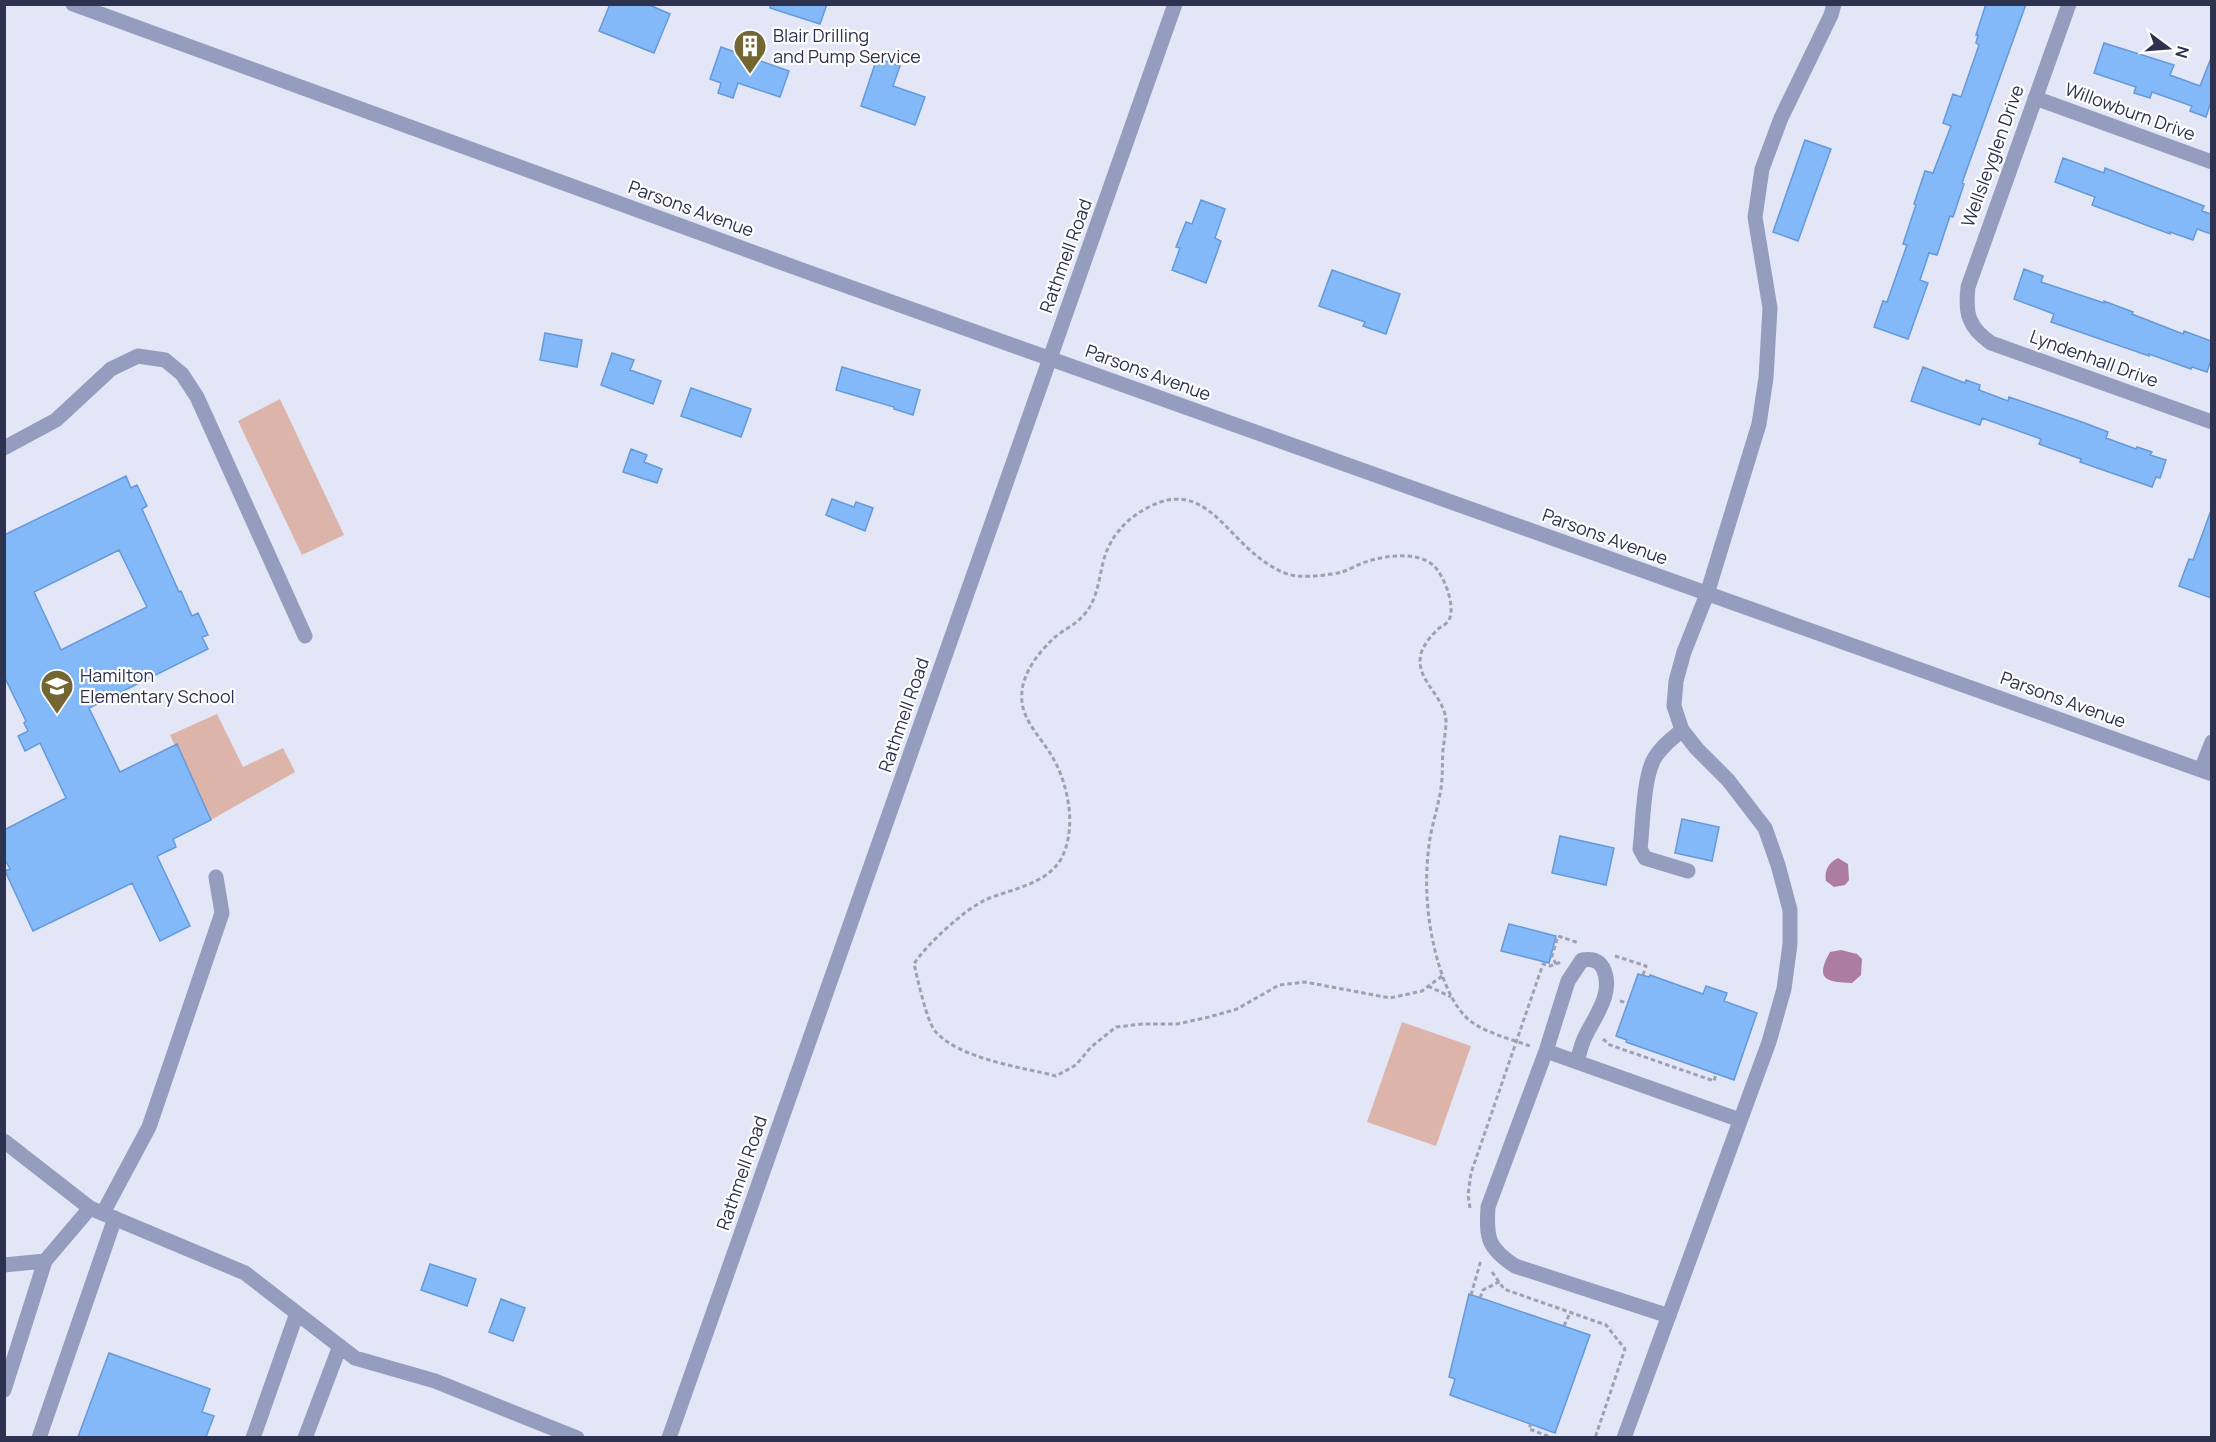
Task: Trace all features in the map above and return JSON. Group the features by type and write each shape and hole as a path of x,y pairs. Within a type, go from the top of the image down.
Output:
{"street":[{"name":"Parsons Avenue","path":"73,4 1050,359 2206,772"},
{"name":"Rathmell Road","path":"669,1437 1175,4"},
{"path":"1624,1437 1769,1042 1784,989 1790,944 1790,910 1765,828 1728,780 1697,749 1682,730 1674,706 1676,681 1684,651 1707,594 1759,424 1766,378 1770,308 1755,217 1762,169 1781,118 1831,15 1834,4"},
{"name":"Wellsleyglen Drive","path":"1971,323 1966,308 1968,287 2069,4"},
{"name":"Willowburn Drive","path":"2035,98 2211,162"},
{"name":"Lyndenhall Drive","path":"1971,323 1979,335 1991,343 2211,422"},
{"path":"4,448 56,420 111,369 138,356 165,360 182,374 197,397 305,636"},
{"path":"1682,730 1661,749 1653,761 1648,782 1640,849 1645,858 1688,871"},
{"path":"2206,772 2211,742"},
{"path":"39,1437 103,1213 149,1127 222,913 216,877"},
{"path":"1576,1062 1584,1039 1605,998 1607,979 1602,965 1591,959 1582,960 1568,981 1547,1049 1488,1207 1486,1230 1495,1252 1515,1266 1669,1316"},
{"path":"1547,1049 1576,1062 1740,1120"},
{"path":"4,1141 103,1213 245,1273 355,1358 435,1381 577,1437"},
{"path":"4,1390 45,1261 103,1213"},
{"path":"4,1265 45,1261"},
{"path":"253,1437 297,1313"},
{"path":"305,1437 340,1346"}],"path":[{"path":"1442,976 1422,991 1390,998 1305,982 1279,985 1237,1009 1209,1017 1178,1024 1116,1027 1092,1047 1076,1065 1056,1076 983,1058 952,1044 934,1030 914,964 921,952 970,908 1039,880 1060,861 1070,834 1062,775 1051,754 1032,729 1022,704 1024,680 1035,659 1055,636 1084,615 1096,597 1100,572 1109,547 1121,526 1145,509 1162,500 1181,497 1200,503 1239,542 1263,561 1280,572 1299,576 1341,572 1371,560 1395,557 1418,557 1435,566 1445,583 1451,600 1449,620 1425,644 1420,660 1424,676 1440,702 1446,718 1441,790 1429,843 1426,901 1432,940 1442,976 1453,998 1469,1020 1517,1041 1547,1049"},
{"path":"1556,963 1552,956 1557,936 1581,944"},
{"path":"1428,986 1453,998"},
{"path":"1615,999 1615,1006"},
{"path":"1602,1032 1601,1036 1610,1045 1714,1081 1716,1074"},
{"path":"1471,1218 1468,1195 1471,1173 1517,1041"},
{"path":"1471,1295 1481,1260 1501,1281 1504,1289 1605,1325 1625,1349 1595,1437"},
{"path":"1480,1298 1483,1290 1501,1281"},
{"path":"1564,1326 1570,1313"},
{"path":"1531,1424 1529,1429 1553,1437"}],"shaded area":[{"path":"280,399 344,535 302,555 238,421"},
{"path":"217,714 243,767 283,748 295,772 211,820 178,745 175,746 170,735"},
{"path":"1838,858 1848,864 1849,880 1845,885 1834,887 1826,881 1826,874 1829,865"},
{"path":"1841,950 1857,954 1862,959 1861,975 1852,983 1836,982 1826,978 1823,974 1825,961 1830,952"},
{"path":"1402,1022 1471,1046 1436,1146 1367,1122"}],"building":[{"path":"610,4 647,4 670,14 654,53 599,31"},
{"path":"770,4 827,4 820,24 770,8"},
{"path":"1986,4 2026,4 1962,183 1964,184 1953,217 1950,216 1937,255 1929,253 1920,280 1928,283 1908,339 1874,327 1883,301 1887,302 1907,245 1903,244 1925,171 1933,173 1951,126 1943,123 1953,94 1961,97 1979,45 1976,43 1978,35 1976,35"},
{"path":"2104,43 2174,65 2170,75 2200,86 2211,58 2211,102 2206,117 2190,111 2192,106 2152,92 2150,98 2134,93 2136,87 2094,73"},
{"name":"Blair Drilling and Pump Service","path":"721,47 789,71 780,97 738,83 733,98 718,93 721,83 710,79"},
{"path":"877,58 900,66 893,86 925,97 915,125 861,106"},
{"path":"1805,140 1831,149 1798,241 1773,232"},
{"path":"2063,158 2104,173 2105,168 2204,206 2202,211 2211,214 2211,234 2197,229 2193,240 2170,232 2170,234 2092,205 2095,197 2055,182"},
{"path":"1201,200 1225,209 1215,238 1221,241 1206,283 1172,270 1180,248 1176,247 1186,222 1192,224"},
{"path":"2024,269 2043,276 2041,282 2104,303 2104,301 2183,334 2184,331 2211,341 2211,360 2207,372 2192,367 2191,369 2149,354 2149,356 2051,322 2054,314 2014,299"},
{"path":"1332,270 1400,294 1386,334 1363,326 1365,322 1319,306"},
{"path":"545,333 582,340 577,367 540,360"},
{"path":"612,353 634,360 630,370 661,381 653,404 601,385"},
{"path":"842,367 920,390 913,415 836,390"},
{"path":"1923,367 1965,383 1966,380 1980,385 1979,390 2008,401 2009,397 2082,422 2108,432 2106,438 2152,452 2150,455 2166,460 2160,478 2156,477 2152,487 2080,462 2081,459 2039,444 2041,439 1982,418 1980,425 1911,401"},
{"path":"691,388 751,409 741,437 681,416"},
{"path":"631,449 647,455 644,462 662,469 657,483 623,472"},
{"name":"Hamilton Elementary School","path":"126,476 131,488 137,485 147,506 142,509 179,592 181,591 192,616 198,613 208,635 202,637 208,649 89,708 120,772 177,744 211,820 173,839 176,847 157,856 190,926 160,941 132,883 33,931 5,871 10,869 4,858 4,830 66,798 40,743 25,751 18,736 28,731 24,723 26,721 4,676 4,535","holes":["119,550 147,607 61,650 34,592"]},
{"path":"832,499 854,507 856,502 873,508 865,531 826,515"},
{"path":"2210,513 2211,598 2179,586 2189,559 2193,560"},
{"path":"1682,819 1719,827 1712,861 1675,853"},
{"path":"1560,836 1614,848 1606,885 1552,873"},
{"path":"1509,924 1556,936 1549,963 1501,951"},
{"path":"1638,974 1649,977 1650,975 1703,994 1706,986 1727,993 1724,1001 1757,1013 1734,1080 1626,1042 1627,1040 1616,1036"},
{"path":"430,1264 476,1279 467,1306 421,1290"},
{"path":"1469,1294 1590,1335 1555,1433 1450,1395 1455,1379 1449,1377"},
{"path":"501,1299 525,1308 513,1341 489,1332"},
{"path":"109,1353 210,1389 202,1412 214,1416 206,1437 78,1437"}],"place":[{"name":"Blair Drilling and Pump Service","path":"750,75"},
{"name":"Hamilton Elementary School","path":"57,715"}]}
